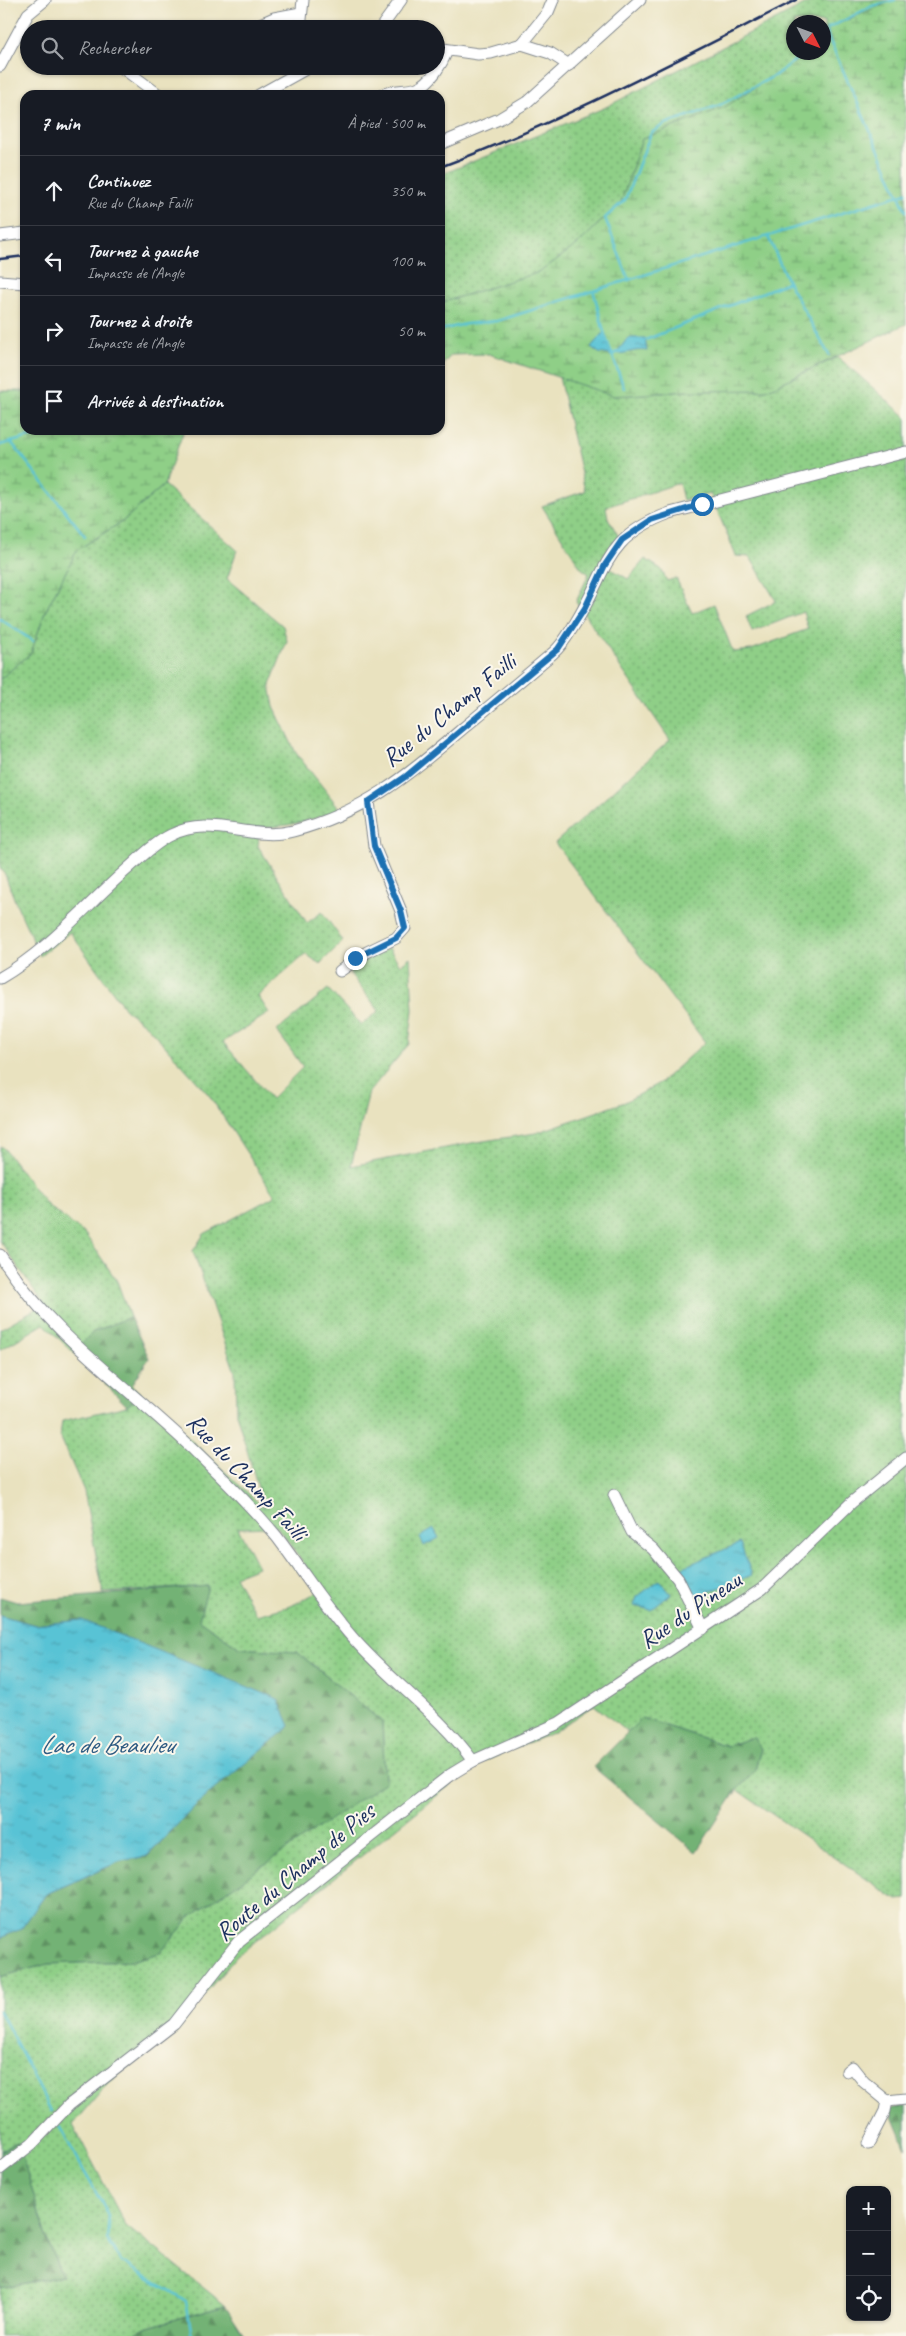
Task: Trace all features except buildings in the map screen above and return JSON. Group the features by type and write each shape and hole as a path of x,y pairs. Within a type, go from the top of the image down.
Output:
{"street":[{"path":"25,20 28,14 45,0"},
{"path":"301,20 303,0"},
{"path":"387,20 401,0"},
{"path":"522,44 548,12 553,0"},
{"path":"445,142 499,120 527,102 640,0"},
{"path":"269,20 301,13"},
{"path":"0,66 20,29"},
{"path":"445,50 491,53 522,44 550,53 569,65"},
{"path":"132,75 152,90"},
{"path":"267,90 292,75"},
{"path":"404,88 418,88 432,75"},
{"path":"0,236 20,234"},
{"path":"0,282 20,283"},
{"name":"Rue du Champ Failli","path":"0,978 39,950 149,849 172,834 202,826 260,833 290,832 310,826 368,802 405,777 558,649 585,608 596,582 613,552 622,540 636,529 670,513 906,452"},
{"path":"340,971 366,952 396,938 405,928 401,911 374,846 368,802"},
{"name":"Rue du Champ Failli","path":"0,1255 25,1292 53,1324 95,1364 177,1433 258,1515 352,1638 437,1721 473,1761"},
{"name":"Rue du Pineau","path":"473,1761 559,1723 762,1589 851,1503 906,1458"},
{"path":"614,1495 632,1532 654,1549 678,1579 703,1629"},
{"name":"Route du Champ de Pies","path":"0,2169 32,2144 69,2104 174,2024 239,1941 450,1775 473,1761"},
{"path":"847,2071 852,2067 864,2082 887,2101 906,2099"},
{"path":"868,2144 885,2111 887,2101"}],"green space":[{"path":"814,0 894,0 831,27 831,15 786,15 786,60 797,60 725,107 642,139 621,202 578,244 540,272 445,301 445,173 604,108"},
{"path":"894,0 906,0 906,324 766,390 689,391 614,396 489,354 451,355 445,362 445,301 540,272 578,244 621,202 642,139 725,107 797,60 831,60 831,27"},
{"path":"838,357 906,417 906,1899 897,1900 737,1790 754,1772 761,1749 753,1737 727,1746 642,1718 629,1733 594,1705 552,1733 475,1765 237,1956 173,2031 110,2081 73,2125 126,2226 225,2305 148,2327 129,2336 0,2336 0,2288 62,2276 46,2237 17,2142 0,2151 0,1977 48,1964 131,1961 160,1953 192,1915 385,1781 382,1722 297,1652 240,1648 198,1620 208,1586 103,1593 84,1491 60,1436 62,1421 127,1406 141,1394 264,1508 236,1413 235,1372 193,1251 204,1234 275,1196 209,1095 148,1027 125,1009 70,932 40,956 4,872 0,869 0,679 31,653 45,612 77,550 123,521 164,485 237,550 227,579 283,626 287,641 270,685 274,707 296,753 340,809 301,822 260,828 258,846 307,923 322,912 343,941 320,964 306,954 258,996 269,1013 223,1042 271,1099 303,1067 277,1031 328,989 361,1025 379,1011 349,972 362,962 389,948 400,965 410,957 413,1010 409,1044 369,1092 351,1166 477,1142 536,1133 625,1102 661,1082 705,1042 555,843 670,740 576,602 589,574 581,568 542,506 585,491 559,377 614,396 689,391 766,390","holes":["679,483 683,500 710,493 736,556 750,557 776,601 746,616 752,632 803,612 808,629 751,650 733,652 714,604 692,613 676,578 667,581 661,569 645,559 628,579 600,562 619,537 608,518 606,507","277,1527 323,1589 291,1606 256,1615 235,1576 258,1567 238,1528"]},
{"path":"0,391 20,391 20,435 182,435 164,485 123,521 77,550 45,612 31,653 0,679"},
{"path":"0,1147 3,1147 47,1205 85,1234 117,1281 130,1317 93,1332 73,1352 44,1324 0,1350 0,1329 44,1304 0,1241"},
{"path":"130,1317 149,1358 132,1385 141,1394 127,1406 73,1352 93,1332"},
{"path":"208,1586 199,1620 240,1648 297,1652 382,1722 385,1782 192,1915 160,1953 131,1961 48,1964 0,1977 0,1938 21,1929 46,1894 121,1861 148,1856 198,1802 82,1620 35,1625 0,1615 0,1597 17,1602"},
{"path":"642,1718 727,1746 753,1737 761,1749 754,1772 737,1790 696,1852 593,1767"},
{"path":"906,2105 906,2148 890,2109"},
{"path":"18,2142 46,2237 62,2276 0,2288 0,2151"},
{"path":"225,2305 245,2336 129,2336 148,2327"}],"water":[{"path":"604,332 611,355 599,353 591,347"},
{"path":"628,338 645,338 647,351 618,354 617,352"},
{"path":"434,1529 439,1538 424,1546 420,1537"},
{"path":"740,1543 752,1575 693,1598 681,1568"},
{"path":"659,1580 671,1594 651,1610 634,1606 637,1597"},
{"name":"Lac de Beaulieu","path":"0,1615 35,1625 82,1620 278,1699 290,1726 199,1802 147,1856 121,1861 46,1894 21,1929 0,1938"}],"waterway":[{"path":"831,27 872,6 895,0"},
{"path":"831,44 906,211"},
{"path":"629,280 605,218 625,200 651,133 665,124 720,105 774,76 795,60"},
{"path":"445,329 466,324 497,321 906,193"},
{"path":"768,236 788,282 829,355"},
{"path":"643,341 788,282"},
{"path":"594,293 604,332 624,388"},
{"path":"611,355 620,351"},
{"path":"0,445 37,435"},
{"path":"11,442 85,536"},
{"path":"0,619 33,641"},
{"path":"0,2011 51,2111"},
{"path":"59,2126 109,2216 107,2239 121,2261 186,2301 192,2336"}],"railway":[{"path":"445,165 576,110 796,0"},
{"path":"0,259 20,257"}],"route":[{"path":"355,958 402,934 406,924 374,846 368,802 405,777 558,649 585,608 605,565 622,540 652,520 702,504"}]}
